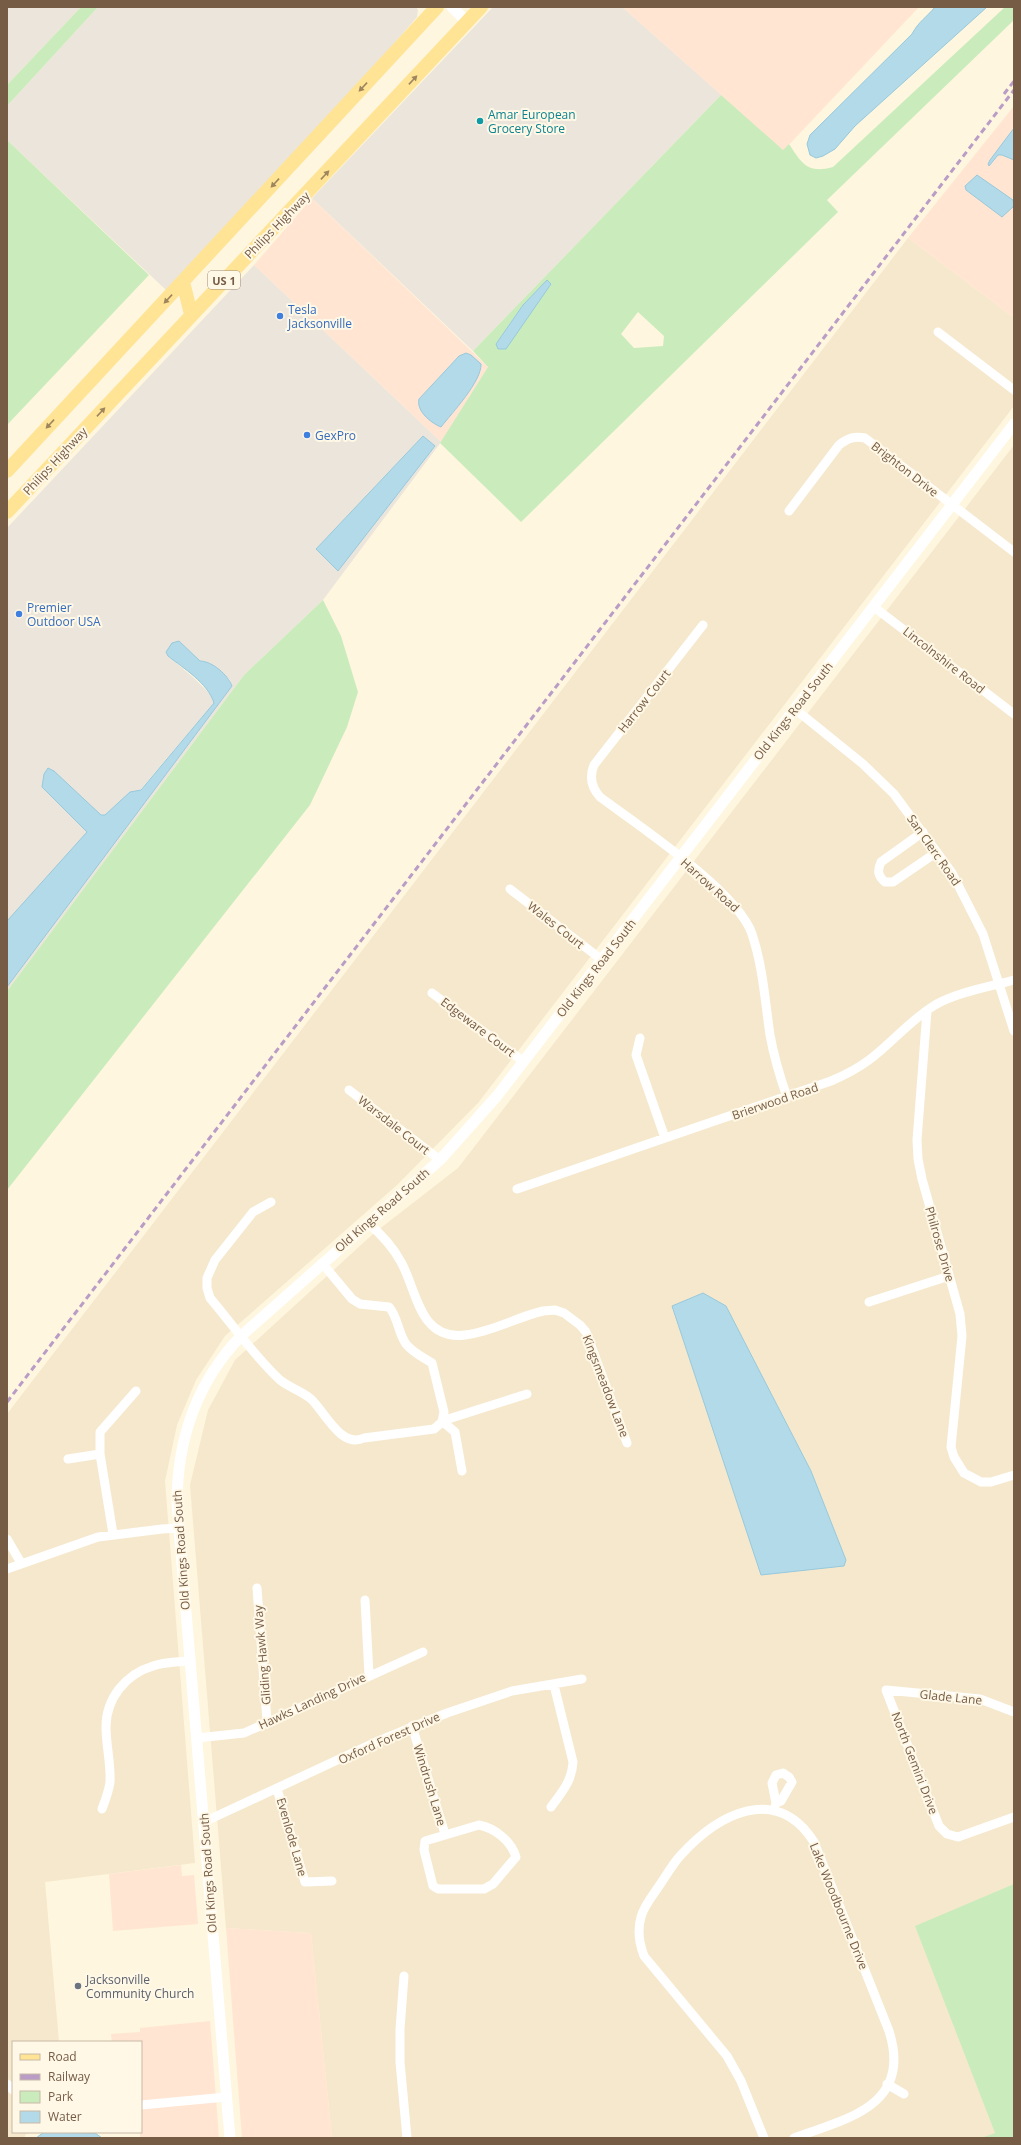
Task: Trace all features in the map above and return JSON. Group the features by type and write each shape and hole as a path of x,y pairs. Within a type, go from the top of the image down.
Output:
{"main road":[{"name":"US 1","path":"7,471 437,7"},
{"name":"Philips Highway","path":"10,502 192,314 481,7"},
{"path":"183,282 192,314"}],"street":[{"path":"452,7 467,22"},
{"path":"938,332 1014,390"},
{"name":"Old Kings Road South","path":"230,2138 178,1528 177,1484 184,1436 207,1381 222,1358 241,1336 440,1160 466,1132 524,1062 1014,424"},
{"name":"Brighton Drive","path":"789,511 839,445 846,439 856,436 865,438 1014,552"},
{"name":"Lincolnshire Road","path":"874,607 1014,714"},
{"name":"Harrow Court","path":"591,780 594,765 703,625"},
{"name":"San Clerc Road","path":"795,709 863,764 894,794 937,852 966,898 983,934 1014,1031"},
{"name":"Harrow Road","path":"591,780 593,788 600,797 681,858 724,894 743,916 752,933 764,982 775,1059 787,1097"},
{"path":"923,832 881,862 878,869 879,876 885,882 893,882 937,852"},
{"name":"Wales Court","path":"510,889 602,960"},
{"name":"Brierwood Road","path":"518,1189 787,1097 848,1074 870,1060 891,1040 927,1011 948,999 1014,980"},
{"name":"Edgeware Court","path":"432,993 524,1062"},
{"name":"Philrose Drive","path":"927,1011 917,1140 918,1159 922,1179 960,1314 962,1336 951,1447 958,1466 964,1473 981,1482 991,1482 1014,1475"},
{"path":"640,1038 636,1055 665,1138"},
{"name":"Warsdale Court","path":"349,1090 440,1160"},
{"path":"271,1202 253,1212 215,1260 207,1278 207,1288 210,1298 241,1336 279,1378 310,1398 342,1435 352,1440 434,1429 442,1421 527,1394"},
{"name":"Kingsmeadow Lane","path":"368,1223 395,1251 402,1264 421,1311 438,1330 458,1335 474,1334 543,1311 555,1310 572,1317 586,1332 627,1443"},
{"path":"322,1263 352,1299 360,1304 383,1305 393,1311 405,1343 413,1351 432,1363 444,1412 442,1421"},
{"path":"869,1302 949,1276"},
{"path":"113,1534 100,1454 100,1432 136,1391"},
{"path":"442,1421 455,1432 462,1471"},
{"path":"68,1459 100,1454"},
{"path":"7,1569 98,1537 113,1534 178,1528"},
{"path":"7,1540 22,1563"},
{"name":"Gliding Hawk Way","path":"256,1588 268,1721"},
{"path":"366,1600 369,1675"},
{"name":"Hawks Landing Drive","path":"197,1738 244,1733 369,1675 423,1652"},
{"path":"102,1809 110,1783 106,1726 107,1712 113,1697 122,1684 133,1674 145,1668 155,1665 190,1661"},
{"name":"Oxford Forest Drive","path":"204,1822 412,1726 512,1691 582,1679"},
{"path":"551,1807 568,1783 572,1774 573,1762 554,1685"},
{"name":"Glade Lane","path":"886,1690 980,1699 1014,1712"},
{"name":"North Gemini Drive","path":"886,1690 940,1826 947,1834 958,1837 1014,1817"},
{"name":"Windrush Lane","path":"412,1726 445,1834"},
{"name":"Evenlode Lane","path":"277,1789 305,1882 332,1881"},
{"name":"Lake Woodbourne Drive","path":"764,2138 735,2068 716,2040 644,1956 638,1930 641,1917 647,1905 675,1862 686,1849 719,1822 735,1813 775,1807 789,1816 808,1832 818,1848 892,2041 893,2066 887,2084 876,2102 862,2112 794,2138"},
{"name":"Windrush Lane","path":"478,1825 493,1830 513,1847 516,1857 493,1884 484,1889 438,1889 433,1886 424,1850 425,1841 445,1834 478,1825"},
{"path":"404,1976 400,2030 400,2062 407,2138"},
{"path":"887,2084 904,2094"},
{"path":"142,2105 226,2097"}],"shaded area":[{"path":"7,7 81,7 7,85"},
{"path":"98,7 416,7 418,10 417,17 379,61 166,290 7,140 7,106"},
{"path":"493,7 622,7 721,95 473,351 312,198"},
{"path":"622,7 919,7 783,151"},
{"path":"1014,106 1014,318 908,238"},
{"path":"312,198 488,367 441,442 254,265","holes":["459,356 481,364 481,371 464,397 441,426 435,424 422,413 427,390"]},
{"path":"908,238 1014,318 1014,406 478,1103 397,1185 225,1336 196,1380 177,1425 165,1481 195,1863 45,1882 59,2041 12,2041 12,2133 30,2133 26,2134 24,2138 7,2138 7,1414"},
{"path":"254,265 441,442 323,600 244,675 7,991 7,987 232,686 230,680 216,668 205,661 200,661 179,641 168,656 212,696 214,703 140,790 130,793 105,815 100,815 54,771 42,787 88,832 7,921 7,528","holes":["423,436 435,447 316,549"]},
{"path":"1014,445 1014,2138 332,2138 311,1933 226,1928 190,1485 208,1410 235,1360 373,1234 458,1168"},
{"path":"181,1865 182,1876 194,1875 198,1924 113,1931 109,1874"},
{"path":"226,1928 311,1933 332,2138 242,2138"},
{"path":"210,2021 219,2138 140,2138 140,2133 142,2133 142,2041 112,2041 111,2034 140,2032 140,2028"}],"green space":[{"path":"81,7 98,7 7,106 7,85"},
{"path":"1005,7 1014,7 1014,20 827,200 838,212 521,522 440,443 488,367 473,351 721,95 783,150 789,144 806,166 817,169 833,167","holes":["547,280 551,284 496,344 523,305","638,312 664,336 663,346 634,348 621,334"]},
{"path":"7,140 149,275 7,425"},
{"path":"323,600 341,636 358,692 347,727 310,805 7,1190 7,991 244,675"},
{"path":"1014,1884 1014,2138 981,2138 995,2133 915,1926"}],"water":[{"path":"935,7 987,7 855,126 835,149 816,158 810,155 807,144 810,135 912,34"},
{"path":"1014,128 1014,160 998,155 989,166 988,164 990,160"},
{"path":"977,175 1013,200 1014,206 1002,217 966,190 965,186"},
{"path":"547,280 551,284 506,349 498,349 496,344 523,305"},
{"path":"466,353 471,355 481,364 480,371 466,397 441,427 433,423 425,416 420,408 419,399 459,356"},
{"path":"423,436 435,446 338,571 316,549"},
{"path":"179,641 200,661 210,663 219,669 227,677 232,686 7,987 7,921 87,832 42,787 44,774 48,768 54,771 101,815 105,815 130,792 141,790 214,703 211,696 201,683 168,656 166,652 172,643"},
{"path":"703,1293 726,1306 811,1471 846,1560 844,1566 761,1575 672,1306"},
{"path":"43,2133 95,2133 102,2138 36,2138"}],"railway":[{"path":"1004,94 1014,81"},
{"path":"7,1402 1014,90"}],"place":[{"name":"Amar European Grocery Store","path":"480,121"},
{"name":"Tesla Jacksonville","path":"280,316"},
{"name":"GexPro","path":"307,435"},
{"name":"Premier Outdoor USA","path":"19,614"},
{"name":"Jacksonville Community Church","path":"78,1986"}]}
